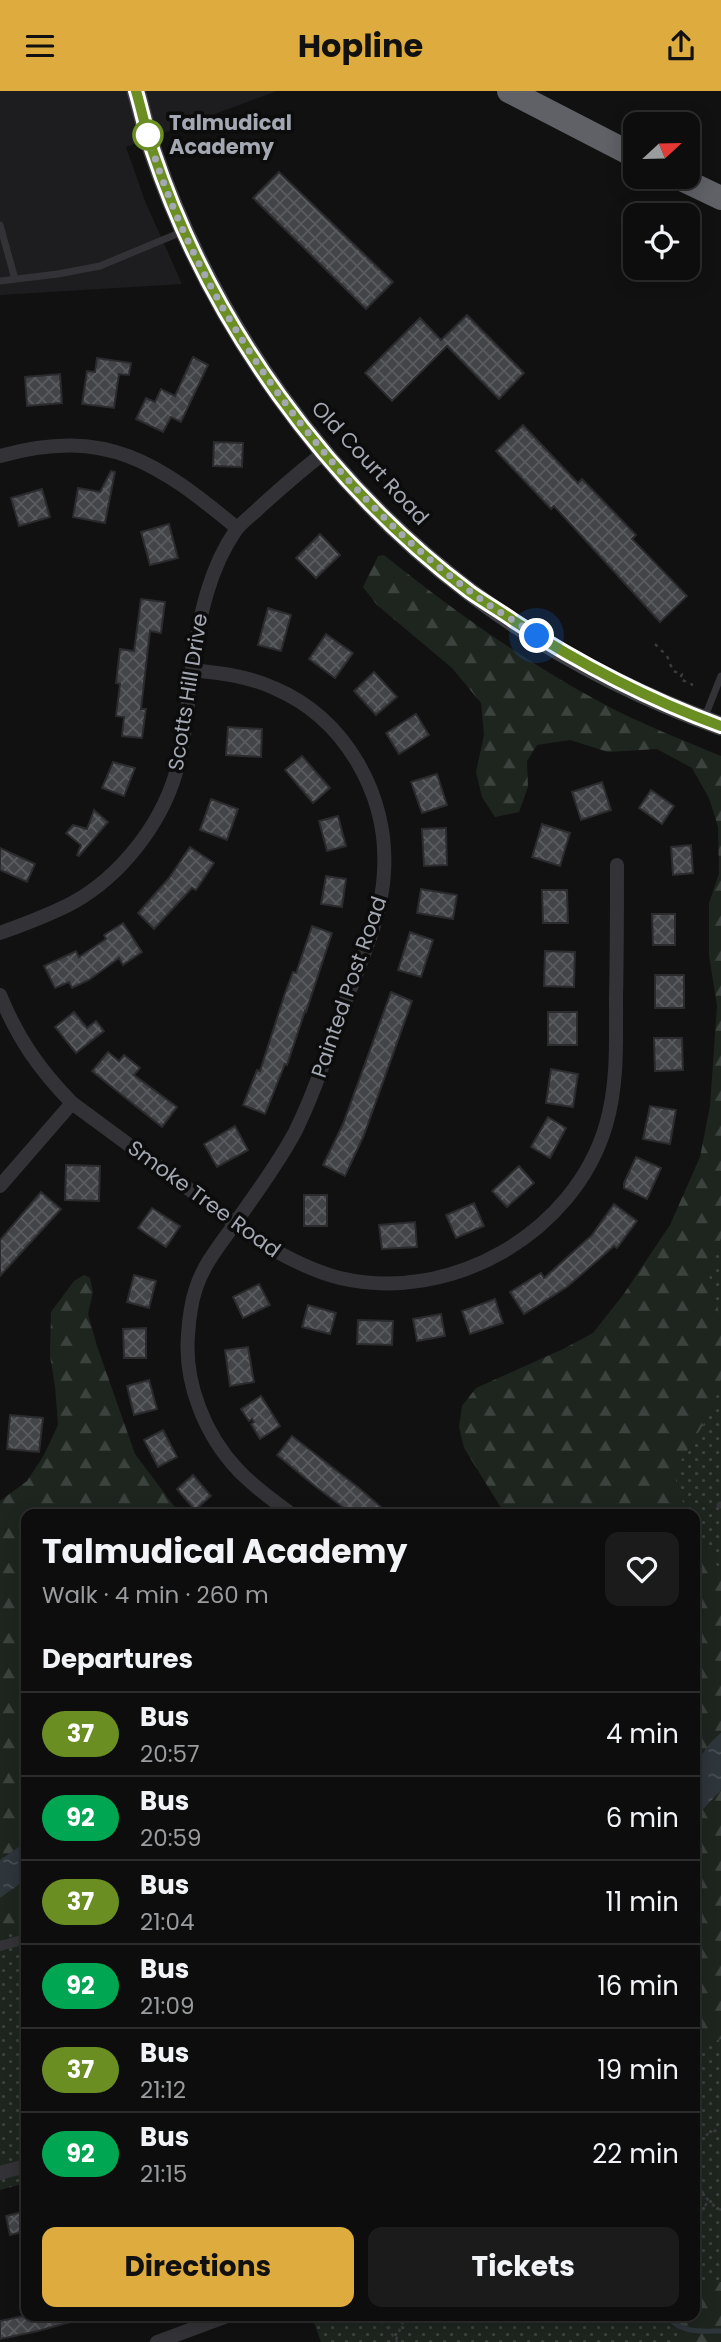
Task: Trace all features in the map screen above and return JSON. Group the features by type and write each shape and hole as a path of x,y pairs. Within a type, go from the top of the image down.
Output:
{"highway":[{"path":"509,91 623,150"},
{"path":"700,188 721,198"}],"main road":[{"name":"Old Court Road","path":"136,91 153,152 184,231 218,297 284,402 324,453 372,505 470,592 559,650 607,677 712,722"}],"street":[{"path":"0,456 50,446 80,445 114,450 170,476 237,528"},
{"name":"Scotts Hill Drive","path":"0,933 74,902 114,872 135,849 160,811 175,775 183,744 204,601 223,553 237,528 324,453"},
{"name":"Painted Post Road","path":"192,670 250,679 274,688 304,705 333,729 351,750 364,773 379,819 384,846 384,872 375,918 311,1097 271,1174 208,1262 196,1287 190,1311 188,1368 206,1424 220,1448 254,1485 285,1509"},
{"name":"Smoke Tree Road","path":"0,995 13,1026 30,1055 72,1103 234,1224 286,1257 341,1278 403,1283 434,1279 463,1270 525,1239 547,1220 571,1193 590,1163 606,1126 614,1087 617,865"},
{"path":"0,1186 72,1103"},
{"path":"0,1946 21,1941"},
{"path":"0,2173 21,2167"},
{"path":"157,2342 214,2321"}],"lane":[{"path":"0,225 15,279"},
{"path":"0,281 58,274 100,265 184,231"},
{"path":"712,722 721,676"}],"path":[{"path":"654,644 667,656 674,671 681,674 680,679 694,685"},
{"path":"700,2140 721,2128"},
{"path":"700,2187 708,2202 721,2210"},
{"path":"700,2213 708,2202"},
{"path":"380,2321 396,2341"},
{"path":"396,2341 404,2321"}],"shaded area":[{"path":"0,91 277,91 126,147 145,201 182,284 0,295"}],"green space":[{"path":"384,555 489,633 571,686 660,731 721,756 721,1238 709,1275 721,1320 721,1379 713,1409 677,1467 676,1486 686,1509 502,1509 464,1448 459,1427 462,1406 476,1388 593,1333 623,1295 670,1225 700,1157 710,1106 717,1006 709,955 709,903 719,874 718,827 709,798 692,768 657,749 608,752 570,740 537,745 527,761 528,787 519,812 495,817 482,797 476,772 484,735 481,703 452,668 377,605 363,587 378,556"},
{"path":"721,1030 721,2342 321,2342 313,2321 700,2321 700,1509 575,1509 715,1171"},
{"path":"84,1275 90,1278 93,1292 88,1314 135,1454 176,1509 21,1509 21,1845 0,1860 0,1501 27,1481 44,1455 58,1425 50,1356 51,1312 74,1281"},
{"path":"700,1535 721,1573 721,1733 710,1742 700,1760"},
{"path":"0,1572 21,1583 21,2184 0,2190"},
{"path":"721,1790 721,2039 700,2047 700,1813"},
{"path":"21,1883 21,1929 0,1935 0,1898"},
{"path":"721,2282 721,2342 679,2342 680,2321 700,2321 700,2284"}],"water":[{"path":"721,1733 721,1790 700,1813 700,1759 711,1742"},
{"path":"21,1845 21,1883 0,1898 0,1860"}],"building":[{"path":"279,172 393,282 366,309 253,198"},
{"path":"467,315 524,373 499,399 447,346 392,401 365,373 420,318 441,340"},
{"path":"193,357 208,365 181,422 171,417 163,432 136,419 146,398 155,402 161,389 175,396"},
{"path":"97,358 131,363 129,375 119,374 114,408 82,404 87,371 95,372"},
{"path":"60,374 62,403 27,406 25,377"},
{"path":"523,425 578,483 582,479 636,535 632,539 687,596 660,622 554,506 551,509 496,451"},
{"path":"214,442 243,443 242,467 213,466"},
{"path":"111,471 115,472 105,523 73,517 78,488 100,492"},
{"path":"42,489 50,517 19,526 11,498"},
{"path":"169,524 178,558 150,565 141,532"},
{"path":"320,534 340,555 316,578 296,558"},
{"path":"141,599 165,602 161,633 150,631 141,709 146,709 142,738 122,736 124,717 116,716 120,649 134,651"},
{"path":"268,608 291,615 281,651 258,645"},
{"path":"326,634 353,653 335,678 309,659"},
{"path":"374,672 397,697 376,715 354,691"},
{"path":"416,714 429,735 399,754 386,733"},
{"path":"228,727 262,729 261,757 226,755"},
{"path":"302,756 330,788 313,803 285,770"},
{"path":"113,762 135,768 124,796 102,788"},
{"path":"437,774 447,805 422,813 411,782"},
{"path":"602,782 611,810 581,820 572,792"},
{"path":"651,790 674,806 662,824 639,808"},
{"path":"211,799 238,809 227,840 200,830"},
{"path":"94,810 108,822 79,856 77,855 81,845 66,833 73,825 87,829"},
{"path":"338,816 346,846 327,851 319,821"},
{"path":"542,824 570,833 560,866 532,857"},
{"path":"446,828 447,865 424,866 422,829"},
{"path":"691,845 693,873 673,875 671,847"},
{"path":"190,847 214,863 196,890 192,888 154,929 138,913 169,878"},
{"path":"0,848 35,864 27,882 0,870"},
{"path":"326,876 346,879 342,907 321,904"},
{"path":"421,889 457,895 453,919 417,913"},
{"path":"542,890 567,890 568,923 543,923"},
{"path":"652,914 675,914 675,945 653,945"},
{"path":"123,923 142,952 123,965 119,958 89,980 72,988 69,982 55,988 44,966 76,951 79,957 106,939 104,935"},
{"path":"312,926 332,933 287,1065 285,1064 265,1114 243,1105 257,1070 260,1071 285,993 293,972 296,973"},
{"path":"410,932 433,940 421,977 398,970"},
{"path":"545,951 575,952 574,987 544,986"},
{"path":"655,975 684,975 684,1008 655,1008"},
{"path":"391,992 412,1001 364,1135 345,1176 323,1165 343,1124"},
{"path":"74,1012 87,1028 96,1021 104,1031 76,1053 55,1027"},
{"path":"548,1012 577,1012 577,1045 548,1045"},
{"path":"654,1038 682,1038 683,1070 655,1071"},
{"path":"108,1052 119,1061 124,1055 140,1068 134,1075 177,1107 162,1127 92,1071"},
{"path":"551,1069 578,1074 573,1107 546,1103"},
{"path":"650,1106 676,1110 670,1144 643,1139"},
{"path":"548,1117 566,1128 550,1158 531,1147"},
{"path":"235,1126 248,1150 217,1167 204,1144"},
{"path":"636,1157 661,1168 647,1199 624,1188"},
{"path":"66,1165 100,1166 99,1201 65,1200"},
{"path":"519,1166 534,1183 507,1207 492,1191"},
{"path":"41,1192 61,1209 0,1276 0,1240"},
{"path":"304,1195 327,1195 327,1226 304,1226"},
{"path":"474,1203 484,1226 456,1238 446,1215"},
{"path":"614,1204 637,1221 617,1248 614,1246 567,1287 524,1314 510,1292 541,1273 544,1278 592,1235"},
{"path":"152,1208 180,1226 166,1247 138,1228"},
{"path":"415,1222 417,1247 382,1249 379,1225"},
{"path":"134,1275 156,1281 149,1308 127,1302"},
{"path":"259,1284 270,1305 243,1318 233,1297"},
{"path":"495,1299 503,1323 470,1334 462,1311"},
{"path":"308,1305 336,1313 330,1334 302,1327"},
{"path":"441,1314 445,1336 417,1341 413,1319"},
{"path":"358,1320 393,1321 392,1345 357,1344"},
{"path":"146,1328 146,1358 124,1358 123,1329"},
{"path":"248,1347 254,1382 230,1386 225,1350"},
{"path":"149,1380 157,1409 134,1415 127,1386"},
{"path":"261,1396 280,1426 260,1439 251,1424 254,1422 252,1419 249,1421 241,1409"},
{"path":"10,1415 43,1418 39,1452 7,1449"},
{"path":"163,1430 177,1457 158,1467 144,1440"},
{"path":"292,1436 383,1509 345,1509 277,1455"},
{"path":"193,1475 211,1496 194,1509 177,1489"},
{"path":"21,2212 21,2232 10,2235 6,2216"},
{"path":"21,2316 21,2321 74,2321 0,2339 0,2321"}],"waterway":[{"path":"672,2321 684,2328 721,2331"}],"bus line":[{"name":"37","path":"136,91 153,152 184,231 218,297 284,402 324,453 372,505 470,592 559,650 618,683 721,726"}],"place":[{"name":"Talmudical Academy","path":"148,135"}],"route":[{"path":"148,135 184,231 218,297 284,402 324,453 372,505 470,592 537,636"}]}
